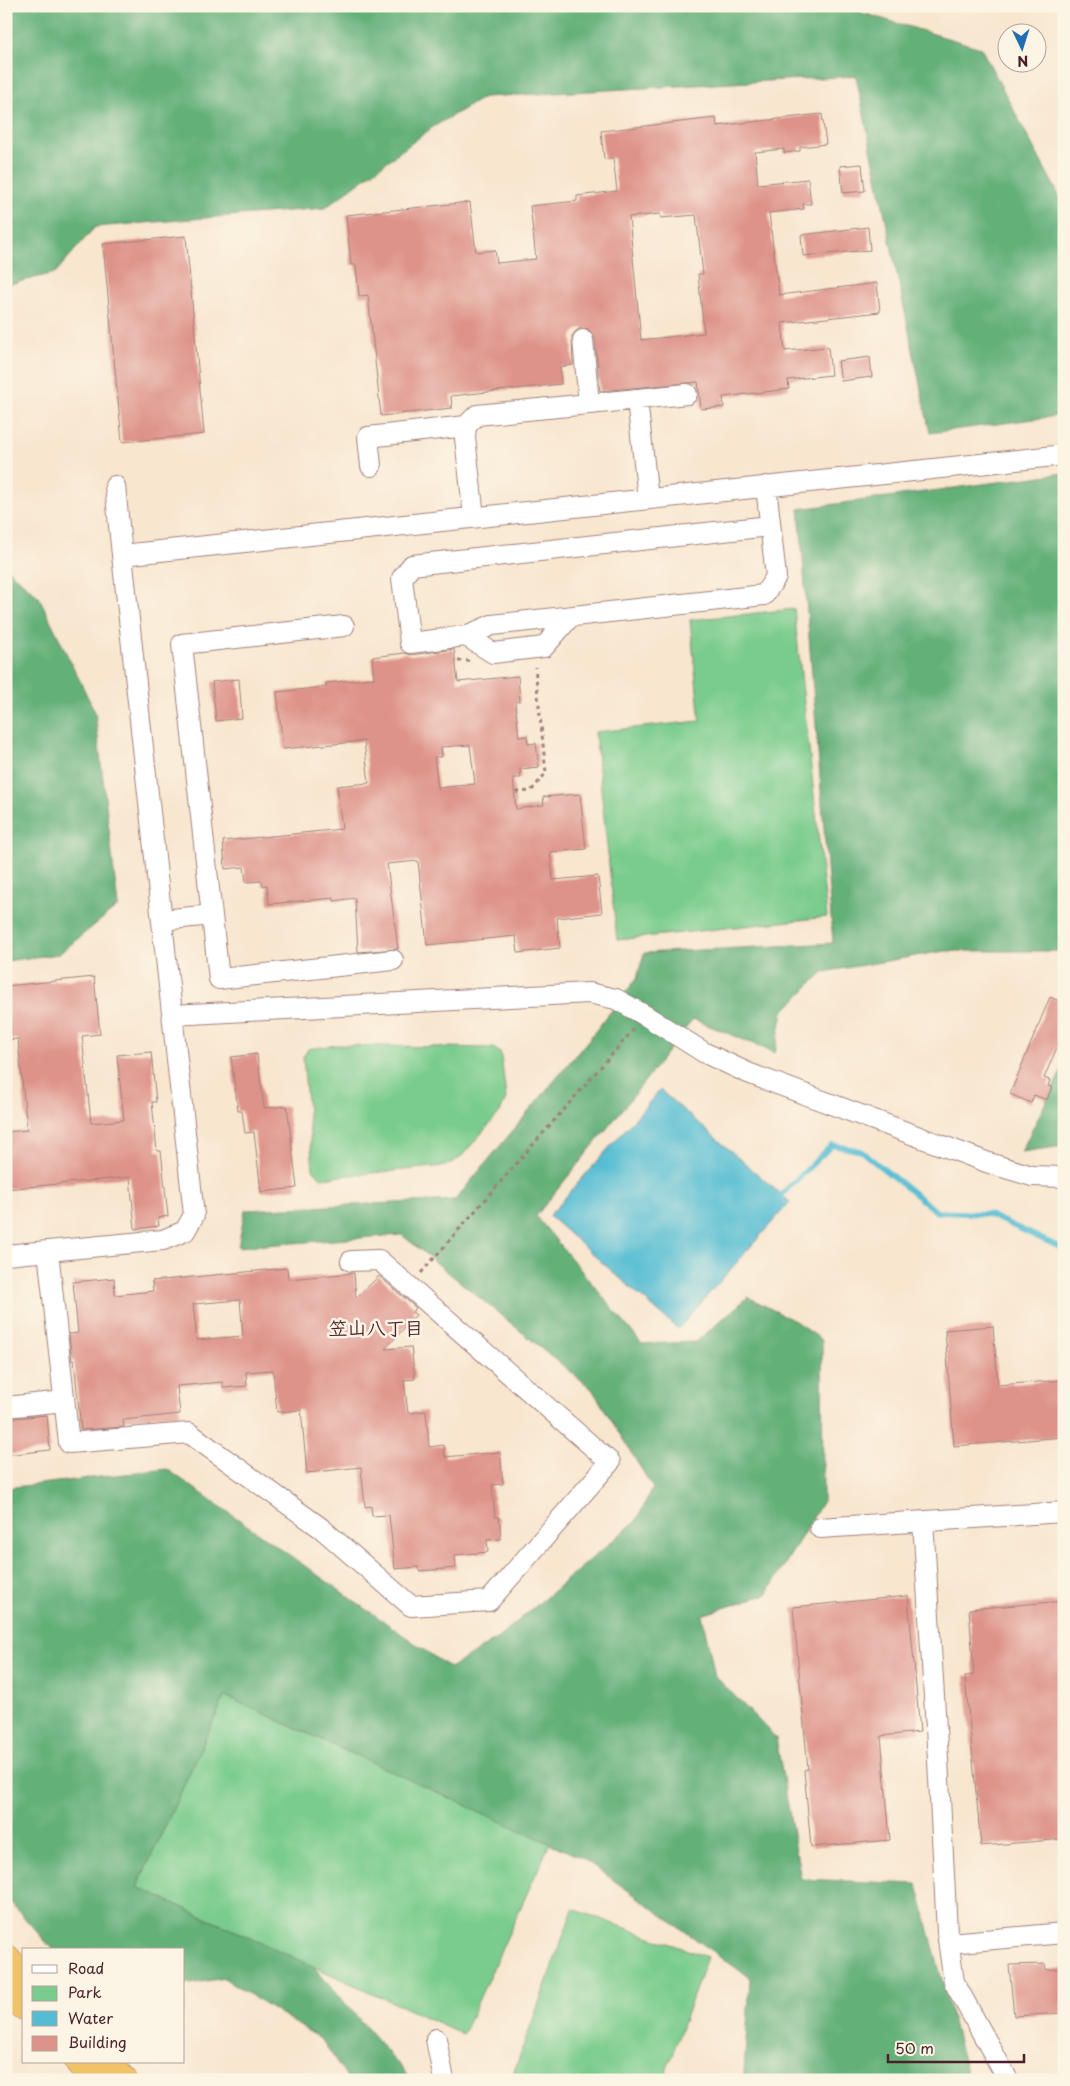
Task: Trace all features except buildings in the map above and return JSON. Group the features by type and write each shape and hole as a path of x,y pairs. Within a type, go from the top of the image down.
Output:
{"highway":[{"path":"6,1958 22,1977"},
{"path":"6,1988 22,2004"},
{"path":"81,2064 96,2080"},
{"path":"108,2064 123,2080"}],"street":[{"path":"583,340 589,404"},
{"path":"371,466 368,437 466,426 478,415 687,394"},
{"path":"637,399 648,499"},
{"path":"466,426 464,438 474,518"},
{"path":"122,554 1064,455"},
{"path":"6,1255 163,1240 185,1230 194,1215 115,486"},
{"path":"766,486 776,577 764,595 492,625 466,636 410,642 402,578 412,565 770,526"},
{"path":"466,636 493,652 544,647 570,617"},
{"path":"344,626 182,644 218,978 393,960"},
{"path":"162,920 212,915"},
{"path":"172,1016 581,993 616,999 705,1053 748,1073 988,1164 1032,1176 1064,1177"},
{"path":"48,1251 69,1443 189,1433 322,1528 411,1606 489,1601 610,1462 378,1260 350,1261"},
{"path":"6,1407 64,1401"},
{"path":"820,1528 1064,1512"},
{"path":"922,1521 948,1943 954,1982 1008,2080"},
{"path":"948,1943 1064,1933"},
{"path":"436,2039 444,2080"}],"path":[{"path":"516,792 531,790 546,773 534,659"},
{"path":"458,661 467,660 474,663"},
{"path":"409,1286 646,1016"}],"green space":[{"path":"6,6 839,6 981,48 1064,205 1064,415 930,433 856,76 484,97 433,127 325,208 95,227 55,273 6,285"},
{"path":"1064,473 1064,954 1062,951 945,951 823,972 783,1012 775,1053 693,1019 536,1216 642,1344 696,1342 748,1297 795,1321 822,1340 823,1501 767,1594 702,1615 715,1676 776,1738 801,1879 917,1884 968,2080 748,2080 744,2074 750,1978 584,1859 225,1696 137,1887 313,1966 412,2080 349,2080 322,2040 224,1978 185,1985 185,1948 51,1948 6,1897 6,1488 167,1469 450,1668 498,1638 636,1521 653,1488 592,1389 402,1235 238,1247 245,1210 455,1200 590,1038 637,978 644,953 833,943 799,509"},
{"path":"6,568 39,597 95,712 118,906 59,954 6,961"},
{"path":"794,609 827,917 617,940 595,732 700,721 690,620"},
{"path":"336,1045 494,1048 501,1054 506,1099 500,1112 460,1158 445,1166 321,1178 313,1169 303,1057 308,1049"},
{"path":"1064,1066 1064,1146 1021,1152"},
{"path":"225,1696 550,1843 463,2034 137,1887"},
{"path":"573,1909 707,1957 663,2080 511,2080"}],"water":[{"path":"660,1090 790,1202 678,1329 549,1216"}],"waterway":[{"path":"781,1195 832,1145 861,1151 937,1212 987,1214 1064,1249"}],"district":[{"name":"笠山八丁目","path":"376,1327"}]}
